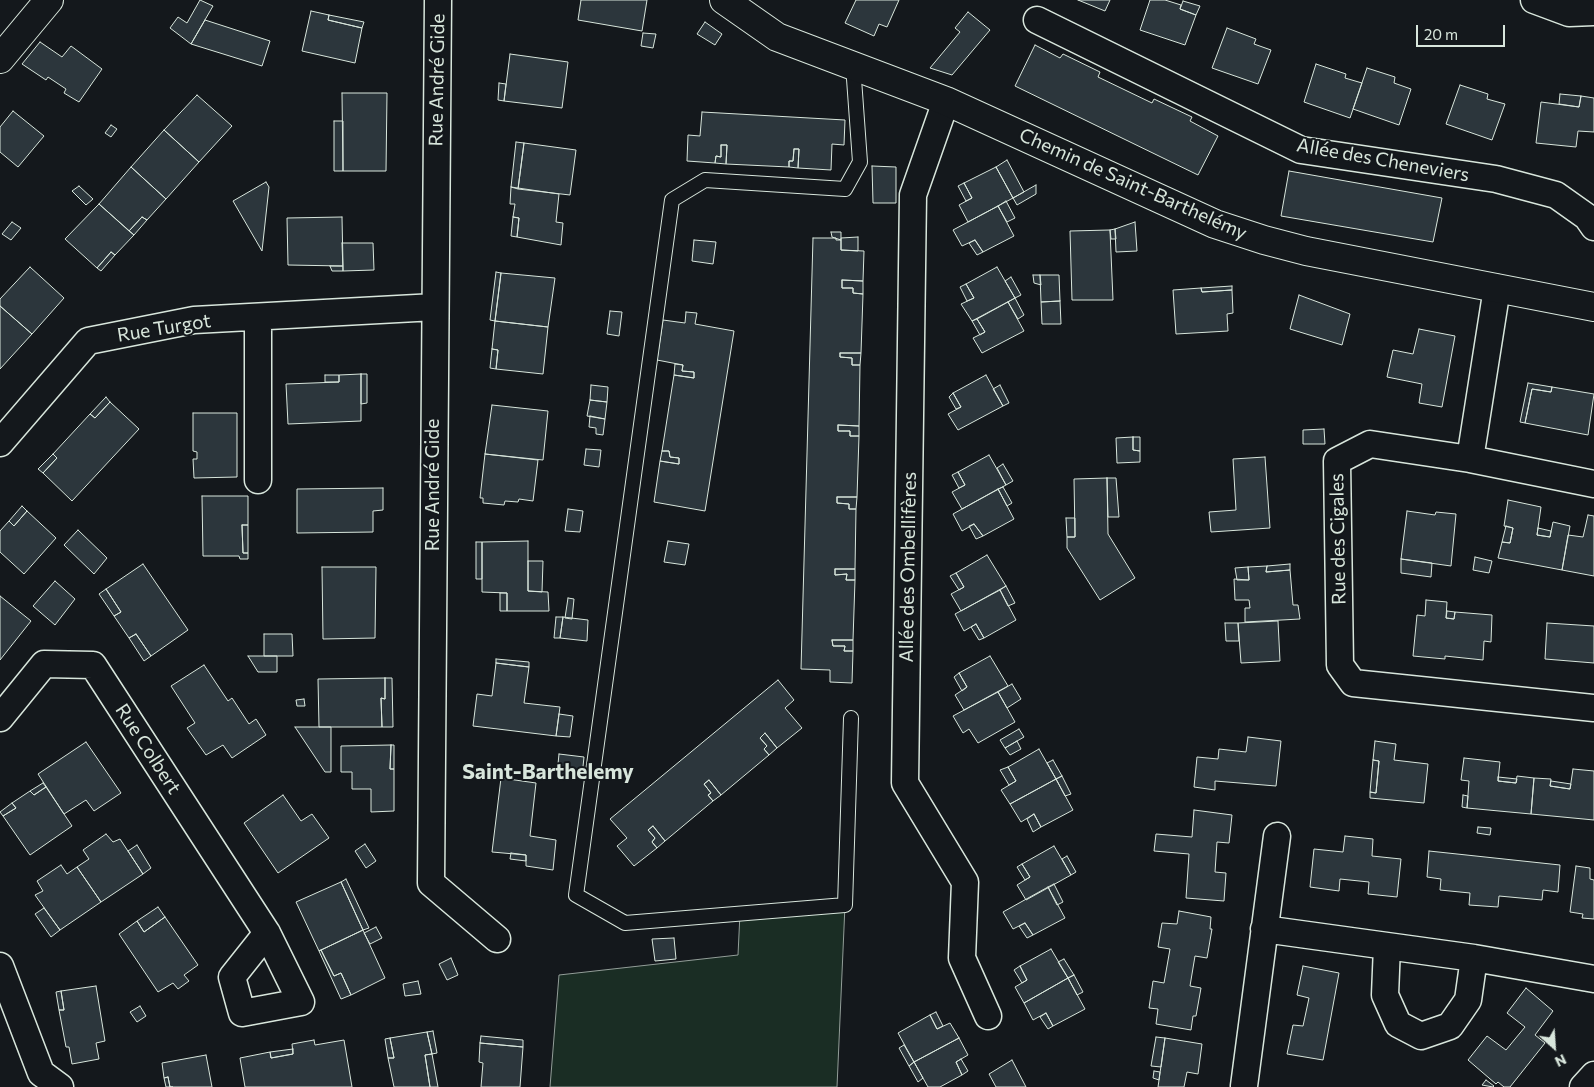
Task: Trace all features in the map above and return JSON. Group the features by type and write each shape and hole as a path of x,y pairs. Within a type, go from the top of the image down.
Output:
{"street":[{"path":"0,59 48,0"},
{"name":"Rue André Gide","path":"438,0 430,883 497,939"},
{"name":"Chemin de Saint-Barthelémy","path":"724,0 777,37 946,101 1215,224 1306,251 1594,307"},
{"path":"1534,0 1569,13 1594,12"},
{"name":"Allée des Cheneviers","path":"1037,20 1301,150 1496,179 1539,190 1556,195 1587,218 1594,227"},
{"name":"Allée des Ombellifères","path":"946,101 913,195 905,783 965,882 962,958 988,1016"},
{"path":"1497,288 1470,459 1594,484"},
{"name":"Rue Turgot","path":"0,443 88,341 194,320 435,307"},
{"path":"258,318 258,480"},
{"name":"Rue des Cigales","path":"1470,459 1370,444 1337,461 1340,665 1353,683 1594,708"},
{"name":"Rue Colbert","path":"0,718 44,664 93,665 267,933"},
{"path":"1244,1086 1277,836"},
{"path":"1264,929 1474,958 1594,978"},
{"path":"1387,946 1385,995 1398,1024 1421,1036 1450,1026 1468,1000 1474,958"},
{"path":"0,966 41,1073 60,1087"},
{"path":"1583,1087 1594,1075"}],"lane":[{"path":"852,718 845,905 625,922 576,895 672,200 705,180 845,189 860,162 853,65"}],"green space":[{"path":"845,905 837,1087 550,1087 559,975 738,955 740,913"}],"building":[{"path":"200,0 213,6 191,44 170,28 178,17 187,23"},
{"path":"581,0 647,0 642,31 578,20"},
{"path":"856,0 899,0 887,27 879,24 874,36 845,23"},
{"path":"1078,0 1110,0 1105,11"},
{"path":"1150,0 1165,0 1181,5 1180,9 1196,15 1185,45 1140,30"},
{"path":"1183,1 1200,6 1196,15 1180,9"},
{"path":"311,11 329,15 328,20 362,28 355,63 302,51"},
{"path":"968,12 990,30 952,75 930,68 960,32 955,28"},
{"path":"329,15 364,22 362,28 328,20"},
{"path":"205,20 270,41 262,66 191,44"},
{"path":"705,22 722,34 715,45 697,34"},
{"path":"1227,28 1256,39 1254,44 1271,50 1258,84 1212,68"},
{"path":"643,33 656,34 653,48 641,46"},
{"path":"40,42 62,57 71,46 102,69 79,102 64,93 66,89 48,77 46,80 22,64"},
{"path":"1035,45 1060,58 1063,54 1100,72 1098,77 1152,103 1154,99 1192,117 1190,121 1218,136 1198,175 1015,86"},
{"path":"510,54 568,62 562,108 504,101"},
{"path":"1316,64 1346,74 1345,78 1362,83 1350,118 1304,102"},
{"path":"1367,68 1395,77 1394,83 1411,89 1399,125 1353,109"},
{"path":"499,83 506,84 504,101 498,100"},
{"path":"1460,85 1488,94 1487,99 1505,104 1492,140 1446,124"},
{"path":"342,93 387,93 386,171 343,171"},
{"path":"1560,94 1581,96 1579,107 1559,104"},
{"path":"197,95 232,126 199,162 164,130"},
{"path":"1581,96 1594,98 1594,132 1578,131 1576,147 1536,143 1541,102 1579,107"},
{"path":"13,111 44,136 18,167 0,152 0,127"},
{"path":"702,112 845,120 844,145 832,144 831,170 798,168 799,149 794,149 793,161 789,161 789,167 726,164 727,145 721,145 721,157 716,156 715,163 687,161 688,135 700,136"},
{"path":"334,121 343,121 343,171 334,171"},
{"path":"111,125 117,129 111,137 105,133"},
{"path":"164,130 199,162 166,199 131,167"},
{"path":"516,142 524,143 518,189 511,187"},
{"path":"524,143 576,150 570,195 518,189"},
{"path":"721,145 727,145 726,164 715,163 716,156 721,157"},
{"path":"794,149 799,149 798,168 789,167 789,161 793,161"},
{"path":"1007,160 1024,192 1013,198 996,167"},
{"path":"872,166 896,167 896,203 873,203"},
{"path":"131,167 166,199 147,220 142,217 129,231 99,204"},
{"path":"996,167 1013,198 968,222 959,205 972,198 964,183"},
{"path":"1289,171 1442,198 1433,242 1281,216"},
{"path":"266,182 269,187 262,251 233,201"},
{"path":"964,183 972,198 966,201 958,186"},
{"path":"1036,185 1036,194 1017,205 1013,198"},
{"path":"79,186 93,199 86,205 72,191"},
{"path":"511,187 559,194 556,222 563,223 561,245 517,237 519,218 513,217 515,204 510,204"},
{"path":"1006,201 1015,218 1007,222 998,206"},
{"path":"99,204 134,235 115,255 111,252 97,268 65,239"},
{"path":"998,206 1014,236 983,252 975,240 962,246 953,230"},
{"path":"142,217 147,220 134,235 129,231"},
{"path":"342,217 343,266 288,265 287,218"},
{"path":"513,217 519,218 517,237 511,236"},
{"path":"12,222 21,228 11,240 2,234"},
{"path":"1135,222 1137,251 1116,252 1115,229"},
{"path":"1115,229 1116,239 1111,239 1110,230"},
{"path":"1110,230 1113,300 1072,300 1070,231"},
{"path":"831,232 841,232 841,240 832,237"},
{"path":"858,237 858,251 841,250 841,238"},
{"path":"813,238 836,238 836,240 841,240 841,250 864,251 863,281 842,280 842,288 853,288 853,293 863,294 861,353 840,353 840,357 852,358 852,365 860,365 859,426 838,425 838,431 850,431 850,436 859,436 857,497 837,497 837,503 849,504 849,509 856,509 855,569 835,569 835,575 847,574 846,580 855,580 853,640 832,640 833,646 845,646 844,651 853,651 852,683 830,682 830,670 801,669"},
{"path":"694,240 716,242 713,264 692,261"},
{"path":"975,240 983,252 977,255 969,243"},
{"path":"342,243 373,243 374,270 343,271"},
{"path":"111,252 115,255 101,271 97,268"},
{"path":"330,266 343,266 343,271 332,271"},
{"path":"30,267 64,298 32,334 0,306 0,299"},
{"path":"997,267 1015,298 972,321 961,304 974,298 966,284"},
{"path":"496,272 501,273 495,321 490,320"},
{"path":"501,273 555,278 548,327 495,321"},
{"path":"1033,275 1040,275 1041,285 1034,283"},
{"path":"1040,275 1059,275 1060,301 1041,302"},
{"path":"1011,277 1021,295 1015,298 1005,281"},
{"path":"842,280 863,281 863,294 853,293 853,288 842,288"},
{"path":"966,284 974,298 967,301 960,287"},
{"path":"1232,286 1232,290 1202,292 1201,288"},
{"path":"1201,288 1202,292 1232,290 1233,313 1227,314 1228,331 1176,334 1173,290"},
{"path":"1299,295 1350,314 1342,345 1290,329"},
{"path":"1015,298 1024,315 1018,319 1008,302"},
{"path":"1060,301 1061,324 1042,324 1041,302"},
{"path":"1008,302 1024,331 982,353 973,338 985,332 977,319"},
{"path":"0,306 32,334 0,369"},
{"path":"610,311 622,312 619,336 607,334"},
{"path":"686,312 697,313 695,324 734,331 705,511 654,502 660,461 679,464 679,458 670,457 669,451 662,451 674,375 694,378 694,372 682,371 683,365 657,360 663,320 685,323"},
{"path":"977,319 985,332 980,335 972,321"},
{"path":"495,321 548,327 543,374 496,369 498,350 492,349"},
{"path":"1419,329 1455,336 1442,407 1419,403 1422,384 1387,377 1393,350 1413,354"},
{"path":"492,349 498,350 496,369 490,368"},
{"path":"840,353 861,353 860,365 852,365 852,358 840,357"},
{"path":"675,364 683,365 682,371 694,372 694,378 674,375"},
{"path":"361,374 367,374 367,403 361,404"},
{"path":"361,374 361,421 288,424 286,384 339,382 339,375"},
{"path":"325,375 339,375 339,382 325,382"},
{"path":"986,375 1003,406 958,430 948,414 961,407 953,393"},
{"path":"1528,383 1552,387 1551,392 1532,389 1525,423 1520,422"},
{"path":"591,385 608,387 607,402 590,400"},
{"path":"1000,385 1009,403 1003,406 993,389"},
{"path":"1552,387 1594,394 1588,435 1525,423 1532,389 1551,392"},
{"path":"953,393 961,407 956,409 949,397"},
{"path":"106,397 110,402 95,418 90,414"},
{"path":"590,400 607,402 605,419 587,416"},
{"path":"110,402 139,429 72,501 43,473 57,458 53,454 90,414 95,418"},
{"path":"492,405 548,411 543,460 485,454"},
{"path":"193,413 237,413 237,477 194,478 193,459 197,459 197,452 193,451"},
{"path":"590,416 605,419 603,435 596,434 596,428 589,427"},
{"path":"838,425 859,426 859,436 850,436 850,431 838,431"},
{"path":"1324,429 1325,444 1303,444 1303,430"},
{"path":"1133,437 1140,437 1140,451 1133,450"},
{"path":"1133,437 1133,450 1140,451 1140,462 1117,463 1116,438"},
{"path":"586,449 601,450 599,467 584,465"},
{"path":"662,451 669,451 670,457 679,458 679,464 660,461"},
{"path":"53,454 57,458 43,473 38,469"},
{"path":"485,454 538,460 533,501 519,499 518,502 505,501 504,505 483,503 483,498 480,498"},
{"path":"989,455 1006,485 962,509 952,492 965,485 958,472"},
{"path":"1265,457 1270,528 1211,532 1209,512 1236,510 1233,459"},
{"path":"1003,464 1013,481 1006,485 997,468"},
{"path":"958,472 965,485 959,488 952,475"},
{"path":"1107,478 1108,534 1135,578 1100,600 1067,548 1067,537 1075,537 1074,479"},
{"path":"1107,478 1116,478 1119,517 1108,517"},
{"path":"1003,487 1012,503 1007,506 998,489"},
{"path":"383,488 383,510 373,511 373,532 297,533 297,489"},
{"path":"998,489 1014,519 983,536 974,524 962,531 953,514"},
{"path":"202,496 248,496 248,525 242,525 243,553 248,553 248,559 240,559 239,556 203,556"},
{"path":"837,497 857,497 856,509 849,509 849,504 837,503"},
{"path":"1508,500 1541,507 1537,535 1550,537 1553,522 1570,526 1562,570 1498,558 1502,542 1510,543 1513,528 1504,526"},
{"path":"22,506 27,511 14,526 9,521"},
{"path":"568,509 583,511 580,532 565,531"},
{"path":"27,511 56,538 24,574 0,552 0,531 9,521 14,526"},
{"path":"1407,511 1435,515 1436,512 1456,514 1451,566 1401,559"},
{"path":"1588,515 1594,516 1594,576 1562,570 1568,535 1583,537"},
{"path":"1066,518 1075,518 1075,537 1067,537"},
{"path":"974,524 983,536 976,539 969,526"},
{"path":"242,525 248,525 248,553 243,553"},
{"path":"1506,526 1513,528 1510,543 1502,542"},
{"path":"1538,528 1551,531 1550,537 1537,535"},
{"path":"78,530 107,558 94,574 64,545"},
{"path":"528,541 528,591 548,592 549,611 507,611 507,593 482,592 482,542"},
{"path":"668,541 689,544 685,565 664,562"},
{"path":"476,542 482,542 482,579 476,579"},
{"path":"987,555 1006,586 961,611 951,594 964,587 956,573"},
{"path":"1475,557 1492,561 1489,573 1473,570"},
{"path":"1401,559 1432,563 1431,577 1401,573"},
{"path":"528,561 543,561 542,592 528,591"},
{"path":"143,564 188,630 151,656 136,634 129,638 114,616 121,612 106,589"},
{"path":"1290,564 1290,570 1266,572 1267,566"},
{"path":"1267,566 1266,572 1290,570 1293,605 1298,605 1300,619 1245,622 1245,608 1250,608 1249,600 1235,600 1234,579 1249,580 1248,567"},
{"path":"322,567 376,567 375,638 323,639"},
{"path":"1248,567 1249,580 1237,580 1235,568"},
{"path":"835,569 855,569 855,580 846,580 847,574 835,575"},
{"path":"956,573 964,587 959,590 950,576"},
{"path":"55,581 75,599 55,625 33,606"},
{"path":"1006,586 1015,603 1008,606 1000,590"},
{"path":"106,589 121,612 114,616 99,594"},
{"path":"1000,590 1016,620 984,638 976,624 964,631 955,614"},
{"path":"500,593 507,593 507,611 500,611"},
{"path":"0,596 31,621 0,660"},
{"path":"568,598 574,599 572,619 565,618"},
{"path":"1426,600 1447,602 1446,618 1454,619 1455,612 1492,615 1491,642 1484,641 1483,660 1445,656 1445,659 1413,656 1417,615 1425,616"},
{"path":"1447,611 1455,612 1454,619 1446,618"},
{"path":"556,617 563,617 560,638 554,638"},
{"path":"563,617 588,620 587,641 560,638"},
{"path":"1278,621 1280,661 1241,663 1238,623"},
{"path":"1225,623 1238,623 1239,641 1226,641"},
{"path":"1547,623 1594,626 1594,663 1545,659"},
{"path":"976,624 984,638 979,640 971,627"},
{"path":"136,634 151,656 144,661 129,638"},
{"path":"264,634 292,634 293,656 264,656"},
{"path":"832,640 853,640 853,651 844,651 845,646 833,646"},
{"path":"248,656 277,656 277,672 258,672"},
{"path":"990,656 1008,686 964,710 955,695 967,687 959,673"},
{"path":"496,659 529,662 529,667 496,663"},
{"path":"496,663 529,667 524,703 560,707 556,736 473,726 477,694 492,696"},
{"path":"204,665 228,701 232,698 249,724 256,719 266,735 232,758 223,745 206,755 187,728 195,723 171,686"},
{"path":"959,673 967,687 962,691 954,677"},
{"path":"385,678 392,678 393,727 382,727 381,698 385,699"},
{"path":"385,678 385,699 381,698 382,727 319,727 318,679"},
{"path":"778,680 794,700 785,708 802,728 777,748 765,733 760,738 767,746 764,749 769,755 721,795 709,780 704,784 711,793 708,795 713,801 665,841 653,826 648,830 655,838 652,842 657,848 634,866 617,846 627,838 610,819"},
{"path":"1012,684 1021,699 1007,708 998,692"},
{"path":"998,692 1015,722 978,743 969,729 963,733 953,716"},
{"path":"304,699 305,706 297,706 296,700"},
{"path":"559,714 573,716 570,737 556,736"},
{"path":"295,727 331,727 331,772 325,772"},
{"path":"1019,729 1024,737 1005,748 1000,740"},
{"path":"765,733 777,748 769,755 764,749 767,746 760,738"},
{"path":"1248,737 1281,741 1276,786 1215,781 1215,790 1194,787 1197,757 1218,759 1219,749 1246,752"},
{"path":"1017,741 1021,749 1010,755 1005,748"},
{"path":"1375,741 1396,744 1394,760 1428,764 1424,803 1370,798 1370,792 1376,793 1379,761 1373,760"},
{"path":"86,742 121,793 94,811 86,800 64,814 38,774"},
{"path":"391,745 390,769 394,769 394,811 371,812 371,789 352,789 352,772 341,772 341,746"},
{"path":"391,745 394,745 394,769 390,769"},
{"path":"1039,749 1056,779 1010,804 1001,790 1016,781 1008,767"},
{"path":"559,754 584,757 582,776 557,774"},
{"path":"1464,758 1500,762 1498,781 1516,783 1517,776 1534,778 1531,814 1467,808 1469,781 1461,780"},
{"path":"1053,760 1062,776 1056,779 1047,763"},
{"path":"1373,760 1379,761 1376,793 1370,792"},
{"path":"1008,767 1016,781 1009,785 1000,770"},
{"path":"1573,769 1594,771 1594,820 1531,814 1534,778 1551,779 1550,786 1570,789"},
{"path":"1062,776 1071,794 1065,796 1056,779"},
{"path":"1498,777 1517,779 1516,783 1498,781"},
{"path":"501,778 536,783 530,836 556,840 553,870 526,866 526,855 492,852"},
{"path":"1056,779 1073,810 1041,827 1034,814 1021,822 1010,804"},
{"path":"709,780 721,795 713,801 708,795 711,793 704,784"},
{"path":"1551,781 1571,784 1570,789 1550,786"},
{"path":"43,783 46,787 34,795 30,791"},
{"path":"46,787 72,826 30,855 3,816 16,808 12,803 30,791 34,795"},
{"path":"283,795 301,821 312,814 329,838 278,873 244,823"},
{"path":"1463,795 1468,796 1467,808 1462,807"},
{"path":"12,803 16,808 3,816 0,812"},
{"path":"1194,810 1232,815 1229,843 1217,842 1215,872 1226,873 1224,901 1186,898 1189,854 1154,851 1156,834 1192,837"},
{"path":"1034,814 1041,827 1033,832 1027,819"},
{"path":"653,826 665,841 657,848 652,842 655,838 648,830"},
{"path":"1478,827 1491,828 1490,835 1477,833"},
{"path":"106,834 113,842 120,839 143,874 101,902 77,867 89,859 83,850"},
{"path":"1345,836 1373,839 1372,856 1401,859 1397,897 1368,894 1369,882 1340,879 1339,891 1310,887 1314,849 1343,852"},
{"path":"365,844 376,861 366,868 355,851"},
{"path":"137,845 151,868 143,874 128,851"},
{"path":"1054,846 1071,875 1026,900 1017,885 1030,877 1022,864"},
{"path":"1429,851 1560,865 1558,892 1543,890 1542,900 1499,896 1498,907 1469,905 1470,893 1440,890 1441,879 1427,877"},
{"path":"511,853 526,855 526,861 510,859"},
{"path":"1067,856 1076,872 1071,875 1062,859"},
{"path":"1022,864 1030,877 1025,880 1017,867"},
{"path":"61,865 67,874 77,867 101,902 60,930 35,895 43,891 37,881"},
{"path":"1576,866 1590,868 1590,879 1594,880 1594,919 1582,918 1583,914 1570,912"},
{"path":"346,879 369,928 363,930 341,882"},
{"path":"341,882 363,930 319,951 296,902"},
{"path":"1054,884 1063,902 1057,905 1048,887"},
{"path":"1048,887 1065,918 1033,935 1025,923 1013,929 1003,912"},
{"path":"158,907 165,917 144,932 137,921"},
{"path":"44,908 60,930 51,937 35,914"},
{"path":"1179,911 1211,917 1210,929 1212,929 1207,958 1195,956 1190,986 1201,988 1196,1016 1193,1016 1191,1030 1156,1024 1158,1009 1149,1008 1153,981 1164,983 1170,949 1158,947 1162,923 1177,924"},
{"path":"165,917 198,965 184,975 189,981 178,989 173,983 158,992 119,934 137,921 144,932"},
{"path":"1025,923 1033,935 1027,938 1019,926"},
{"path":"376,927 382,938 370,944 364,933"},
{"path":"363,930 385,978 351,995 341,973 334,976 321,950"},
{"path":"674,938 676,959 655,961 652,939"},
{"path":"1051,949 1068,978 1024,1003 1015,987 1027,980 1020,966"},
{"path":"321,950 334,976 341,973 351,995 341,999 319,951"},
{"path":"451,958 458,975 447,980 439,964"},
{"path":"1064,959 1074,975 1068,978 1058,962"},
{"path":"1020,966 1027,980 1022,983 1014,970"},
{"path":"1303,966 1339,973 1323,1060 1287,1054 1293,1025 1303,1026 1309,998 1297,995"},
{"path":"1074,975 1083,992 1077,995 1068,978"},
{"path":"1068,978 1085,1009 1053,1026 1046,1013 1033,1020 1024,1003"},
{"path":"418,981 421,994 405,996 403,984"},
{"path":"96,986 105,1041 96,1043 99,1059 72,1064 69,1047 66,1047 59,1010 64,1010 61,991"},
{"path":"1526,988 1553,1011 1535,1035 1545,1043 1510,1087 1504,1087 1498,1082 1496,1084 1468,1060 1487,1036 1506,1050 1525,1027 1507,1013"},
{"path":"61,991 64,1010 59,1010 56,992"},
{"path":"140,1006 146,1016 137,1022 130,1012"},
{"path":"936,1012 943,1026 937,1029 930,1015"},
{"path":"1046,1013 1053,1026 1048,1029 1040,1017"},
{"path":"930,1015 937,1029 950,1023 959,1038 914,1062 898,1033"},
{"path":"433,1031 437,1053 432,1054 427,1032"},
{"path":"427,1032 432,1054 425,1055 430,1087 394,1087 388,1058 394,1058 390,1038"},
{"path":"481,1036 523,1040 523,1047 480,1043"},
{"path":"1156,1037 1165,1038 1161,1067 1151,1066"},
{"path":"390,1038 394,1058 388,1058 385,1039"},
{"path":"959,1038 968,1055 956,1062 962,1075 940,1087 928,1087 914,1062"},
{"path":"1165,1038 1202,1044 1198,1074 1187,1072 1184,1087 1158,1087"},
{"path":"314,1040 315,1045 344,1040 352,1087 245,1087 240,1058 270,1052 271,1058 293,1054 292,1044"},
{"path":"480,1043 523,1047 520,1087 481,1087 483,1063 479,1062"},
{"path":"904,1045 914,1062 909,1066 899,1048"},
{"path":"293,1049 293,1054 271,1058 270,1052"},
{"path":"432,1054 438,1087 430,1087 425,1055"},
{"path":"206,1055 212,1087 170,1087 168,1077 164,1078 162,1063"},
{"path":"961,1059 968,1071 962,1075 956,1062"},
{"path":"1012,1060 1026,1087 996,1087 989,1074"},
{"path":"914,1062 923,1078 918,1082 909,1066"},
{"path":"1154,1071 1160,1072 1159,1080 1153,1078"},
{"path":"168,1077 170,1087 166,1087 164,1078"},
{"path":"1486,1080 1494,1086 1482,1085"}],"district":[{"name":"Saint-Barthelemy","path":"548,772"}]}
